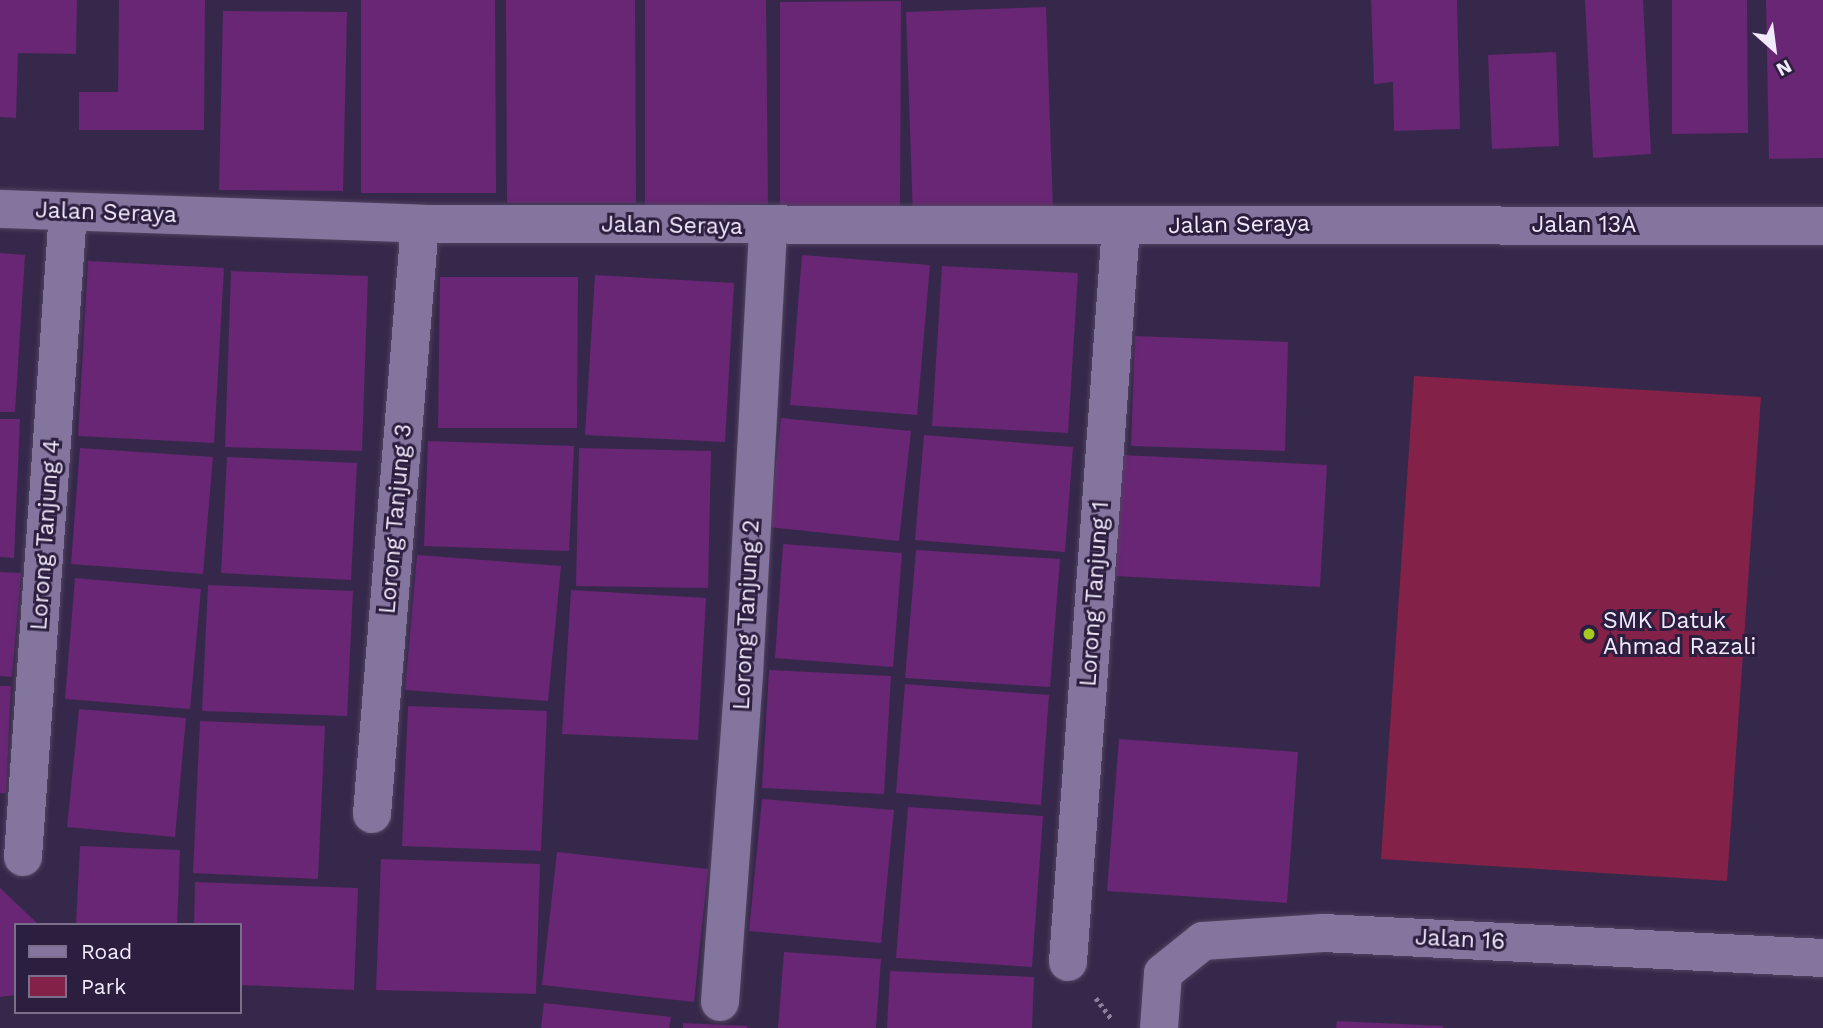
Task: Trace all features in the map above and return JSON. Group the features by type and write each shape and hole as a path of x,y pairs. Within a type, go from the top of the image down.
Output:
{"street":[{"name":"Jalan Seraya","path":"0,209 420,224 768,227 1345,224"},
{"name":"Lorong Tanjung 4","path":"23,857 68,212"},
{"name":"Lorong Tanjung 3","path":"372,814 420,224"},
{"name":"Jalan 13A","path":"1345,224 1823,226"},
{"name":"Lorong Tanjung 1","path":"1068,962 1122,226"},
{"name":"Lorong Tanjung 2","path":"720,1002 744,674 768,227"},
{"name":"Jalan 16","path":"1159,1028 1163,973 1203,941 1323,933 1823,958"}],"green space":[{"name":"SMK Datuk Ahmad Razali","path":"1414,376 1761,397 1727,881 1381,859"}],"building":[{"path":"0,0 77,0 76,54 18,53 16,118 0,117"},
{"path":"119,0 205,0 204,130 79,130 79,92 118,92"},
{"path":"361,0 495,0 496,193 361,193"},
{"path":"506,0 635,0 636,203 507,203"},
{"path":"645,0 766,0 768,204 645,206"},
{"path":"1371,0 1457,0 1460,129 1394,131 1393,82 1374,84"},
{"path":"1585,0 1643,0 1651,154 1593,158"},
{"path":"1672,0 1747,0 1748,133 1672,134"},
{"path":"1766,0 1823,0 1823,158 1769,159"},
{"path":"901,1 900,207 780,208 780,2"},
{"path":"1046,7 1053,211 913,217 906,12"},
{"path":"223,11 347,12 343,191 219,190"},
{"path":"1556,52 1559,146 1492,149 1488,55"},
{"path":"0,253 25,255 15,412 0,412"},
{"path":"802,255 930,265 917,415 790,405"},
{"path":"88,261 224,268 214,443 78,436"},
{"path":"942,266 1078,273 1068,433 932,426"},
{"path":"231,271 368,276 362,451 225,447"},
{"path":"595,275 734,283 725,442 585,435"},
{"path":"440,277 578,277 577,428 438,428"},
{"path":"1135,336 1288,342 1285,451 1131,446"},
{"path":"781,418 911,431 899,541 769,527"},
{"path":"0,419 20,419 14,558 0,557"},
{"path":"924,435 1073,447 1065,552 915,540"},
{"path":"428,441 574,446 569,551 424,546"},
{"path":"80,448 213,457 203,574 71,564"},
{"path":"579,448 711,451 708,588 576,586"},
{"path":"1122,455 1327,465 1320,587 1115,576"},
{"path":"227,457 357,463 351,580 221,573"},
{"path":"783,544 902,553 893,667 775,658"},
{"path":"916,550 1060,559 1050,687 905,678"},
{"path":"417,555 561,566 548,701 405,690"},
{"path":"0,572 21,573 12,677 0,676"},
{"path":"75,578 201,589 190,709 65,699"},
{"path":"208,585 353,591 347,716 202,711"},
{"path":"571,590 706,598 698,740 562,734"},
{"path":"769,670 891,676 884,794 762,788"},
{"path":"905,684 1049,695 1041,805 896,793"},
{"path":"0,686 11,686 6,793 0,793"},
{"path":"408,706 547,711 541,851 402,846"},
{"path":"79,709 186,718 175,837 67,827"},
{"path":"200,721 325,726 318,879 193,873"},
{"path":"1119,739 1298,752 1287,903 1107,891"},
{"path":"762,799 894,810 881,943 749,931"},
{"path":"908,807 1043,816 1032,967 896,958"},
{"path":"80,846 180,850 177,923 76,923"},
{"path":"557,852 708,869 694,1002 542,985"},
{"path":"381,859 540,864 536,994 376,990"},
{"path":"195,882 358,888 354,990 242,985 242,923 194,923"},
{"path":"0,888 37,923 14,923 14,995 0,997"},
{"path":"784,952 881,959 876,1028 778,1028"},
{"path":"890,971 1034,977 1032,1028 887,1028"},
{"path":"544,1003 671,1017 669,1028 541,1028"},
{"path":"1337,1021 1443,1026 1443,1028 1336,1028"},
{"path":"683,1023 747,1026 747,1028 683,1028"}],"place":[{"name":"SMK Datuk Ahmad Razali","path":"1589,634"}]}
